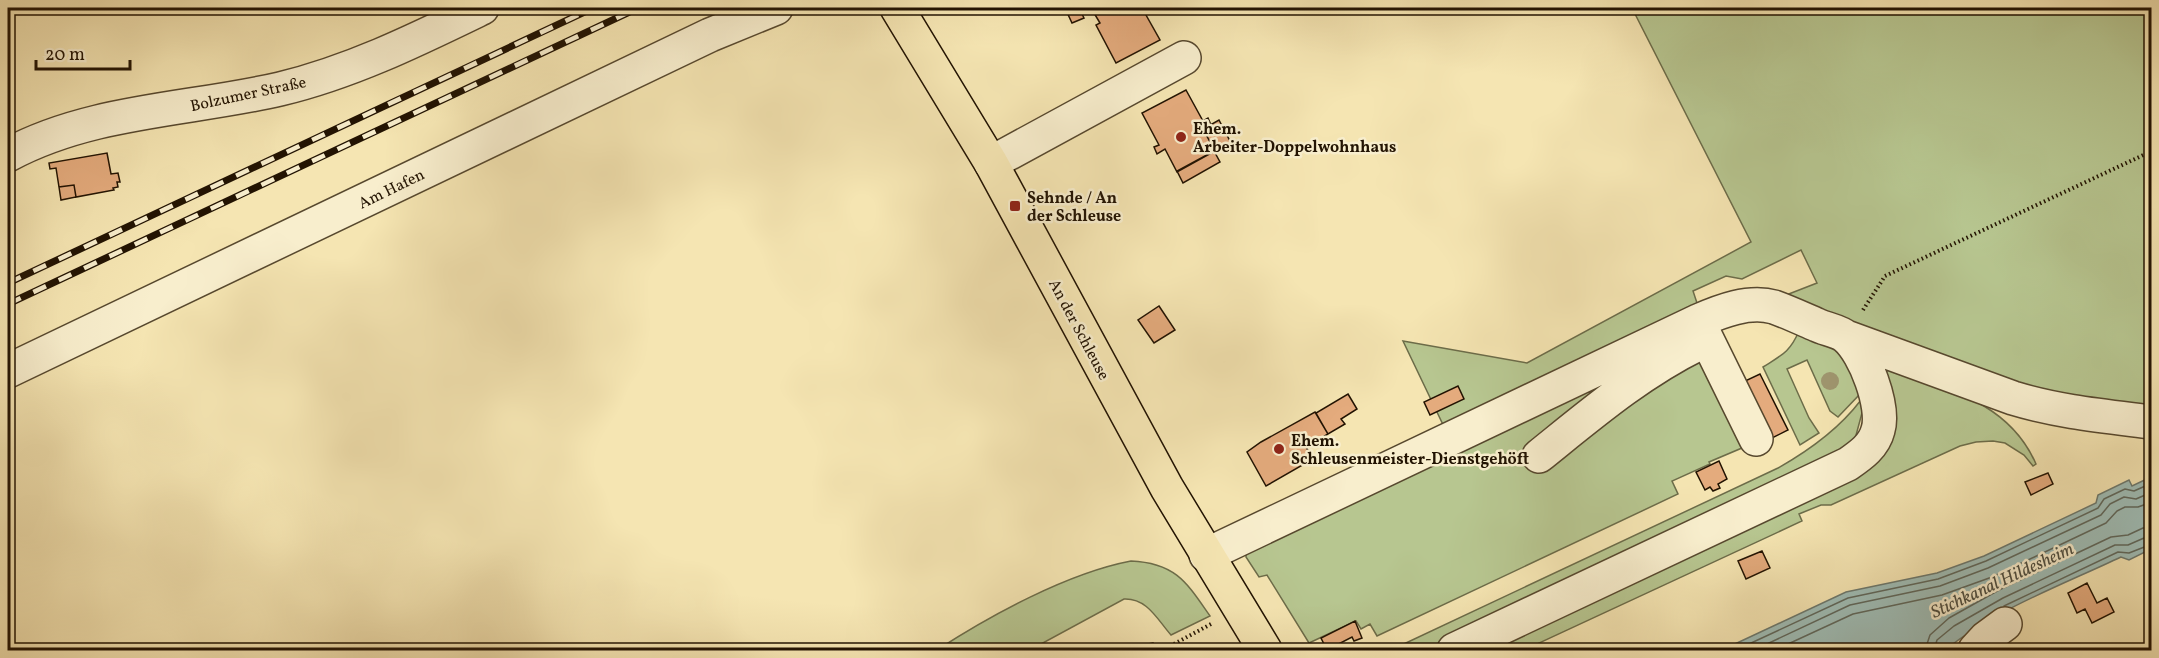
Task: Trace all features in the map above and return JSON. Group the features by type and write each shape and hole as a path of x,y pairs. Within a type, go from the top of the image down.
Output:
{"main road":[{"name":"An der Schleuse","path":"897,8 991,163 1112,389 1206,555 1229,616 1265,651"}],"lane":[{"name":"Bolzumer Straße","path":"8,155 90,124 279,89 332,75 378,57 482,8"},
{"name":"Am Hafen","path":"8,371 700,40 776,8"},
{"path":"991,163 1184,58"},
{"path":"1539,456 1621,391 1665,362 1725,311 1748,306 1772,307 1846,337 2039,406 2072,413 2151,422"},
{"path":"1206,555 1703,330"},
{"path":"1703,330 1756,439"},
{"path":"1454,651 1848,464 1861,455 1873,442 1878,430 1880,415 1870,375 1846,337"},
{"path":"1975,651 1986,638 2004,624"}],"path":[{"path":"1846,337 1885,276 2151,151"},
{"path":"1174,644 1229,616"}],"green space":[{"path":"1632,8 2151,8 2151,404 2128,404 2039,392 1781,297 1817,283 1801,250 1742,279 1726,276 1693,291 1697,303 1693,313 1447,433 1403,341 1527,363 1751,242"},
{"path":"1799,331 1830,345 1841,355 1849,367 1860,394 1838,417 1830,411 1807,360 1787,369 1809,418 1819,433 1800,445 1763,367 1785,352"},
{"path":"1696,334 1749,445 1672,481 1678,494 1377,636 1370,624 1361,629 1356,621 1309,643 1267,575 1259,577 1246,557 1246,551"},
{"path":"1886,368 1952,391 1992,411 2024,442 2036,464 2033,466 2024,455 2005,443 1976,442 1960,446 1831,505 1821,505 1799,514 1802,521 1524,650 1480,650 1861,473 1883,369"},
{"path":"1861,400 1862,413 1855,439 1836,458 1427,650 1391,650 1778,468 1823,438"},
{"path":"1131,561 1159,566 1179,577 1210,616 1171,635 1145,606 1139,602 1124,599 1030,650 937,650 981,623 1056,585"}],"water":[{"name":"Stichkanal Hildesheim","path":"2151,477 2151,549 2129,560 2121,557 2030,599 1986,622 1945,650 1722,650 1846,592 1937,573 1984,556 2096,503 2098,495 2129,480 2132,486"}],"building":[{"path":"1065,8 1079,8 1084,18 1072,23"},
{"path":"1091,8 1142,8 1160,40 1116,63 1096,25 1100,23"},
{"name":"Ehem. Arbeiter-Doppelwohnhaus","path":"1186,90 1203,121 1208,118 1211,125 1203,129 1215,151 1177,172 1165,149 1157,154 1154,147 1159,145 1142,113"},
{"path":"1219,120 1231,143 1215,151 1203,129"},
{"path":"1214,151 1220,162 1183,183 1177,171"},
{"path":"107,153 111,174 118,173 120,182 117,182 118,187 113,188 114,190 76,197 74,185 59,187 56,168 50,169 49,163"},
{"path":"74,185 76,197 61,200 59,187"},
{"path":"1159,306 1175,330 1154,343 1138,320"},
{"path":"1760,374 1788,430 1770,439 1745,381"},
{"path":"1458,386 1464,399 1430,415 1424,402"},
{"path":"1348,394 1357,409 1341,419 1345,424 1328,434 1316,413"},
{"name":"Ehem. Schleusenmeister-Dienstgehöft","path":"1315,412 1328,434 1306,447 1313,459 1266,486 1247,452"},
{"path":"1719,461 1727,479 1718,484 1720,488 1713,491 1710,487 1705,490 1696,472"},
{"path":"2048,473 2053,484 2031,495 2025,482"},
{"path":"1762,551 1770,568 1746,579 1738,561"},
{"path":"2087,583 2097,603 2107,598 2114,612 2092,623 2085,609 2077,613 2068,593"},
{"path":"1355,621 1362,638 1354,641 1352,637 1327,650 1321,638"},
{"path":"1153,643 1155,650 1122,650"}],"railway":[{"path":"8,283 593,8"},
{"path":"8,304 638,8"}],"place":[{"name":"Ehem. Arbeiter-Doppelwohnhaus","path":"1181,137"},
{"name":"Sehnde / An der Schleuse","path":"1015,206"},
{"name":"Ehem. Schleusenmeister-Dienstgehöft","path":"1279,449"}]}
